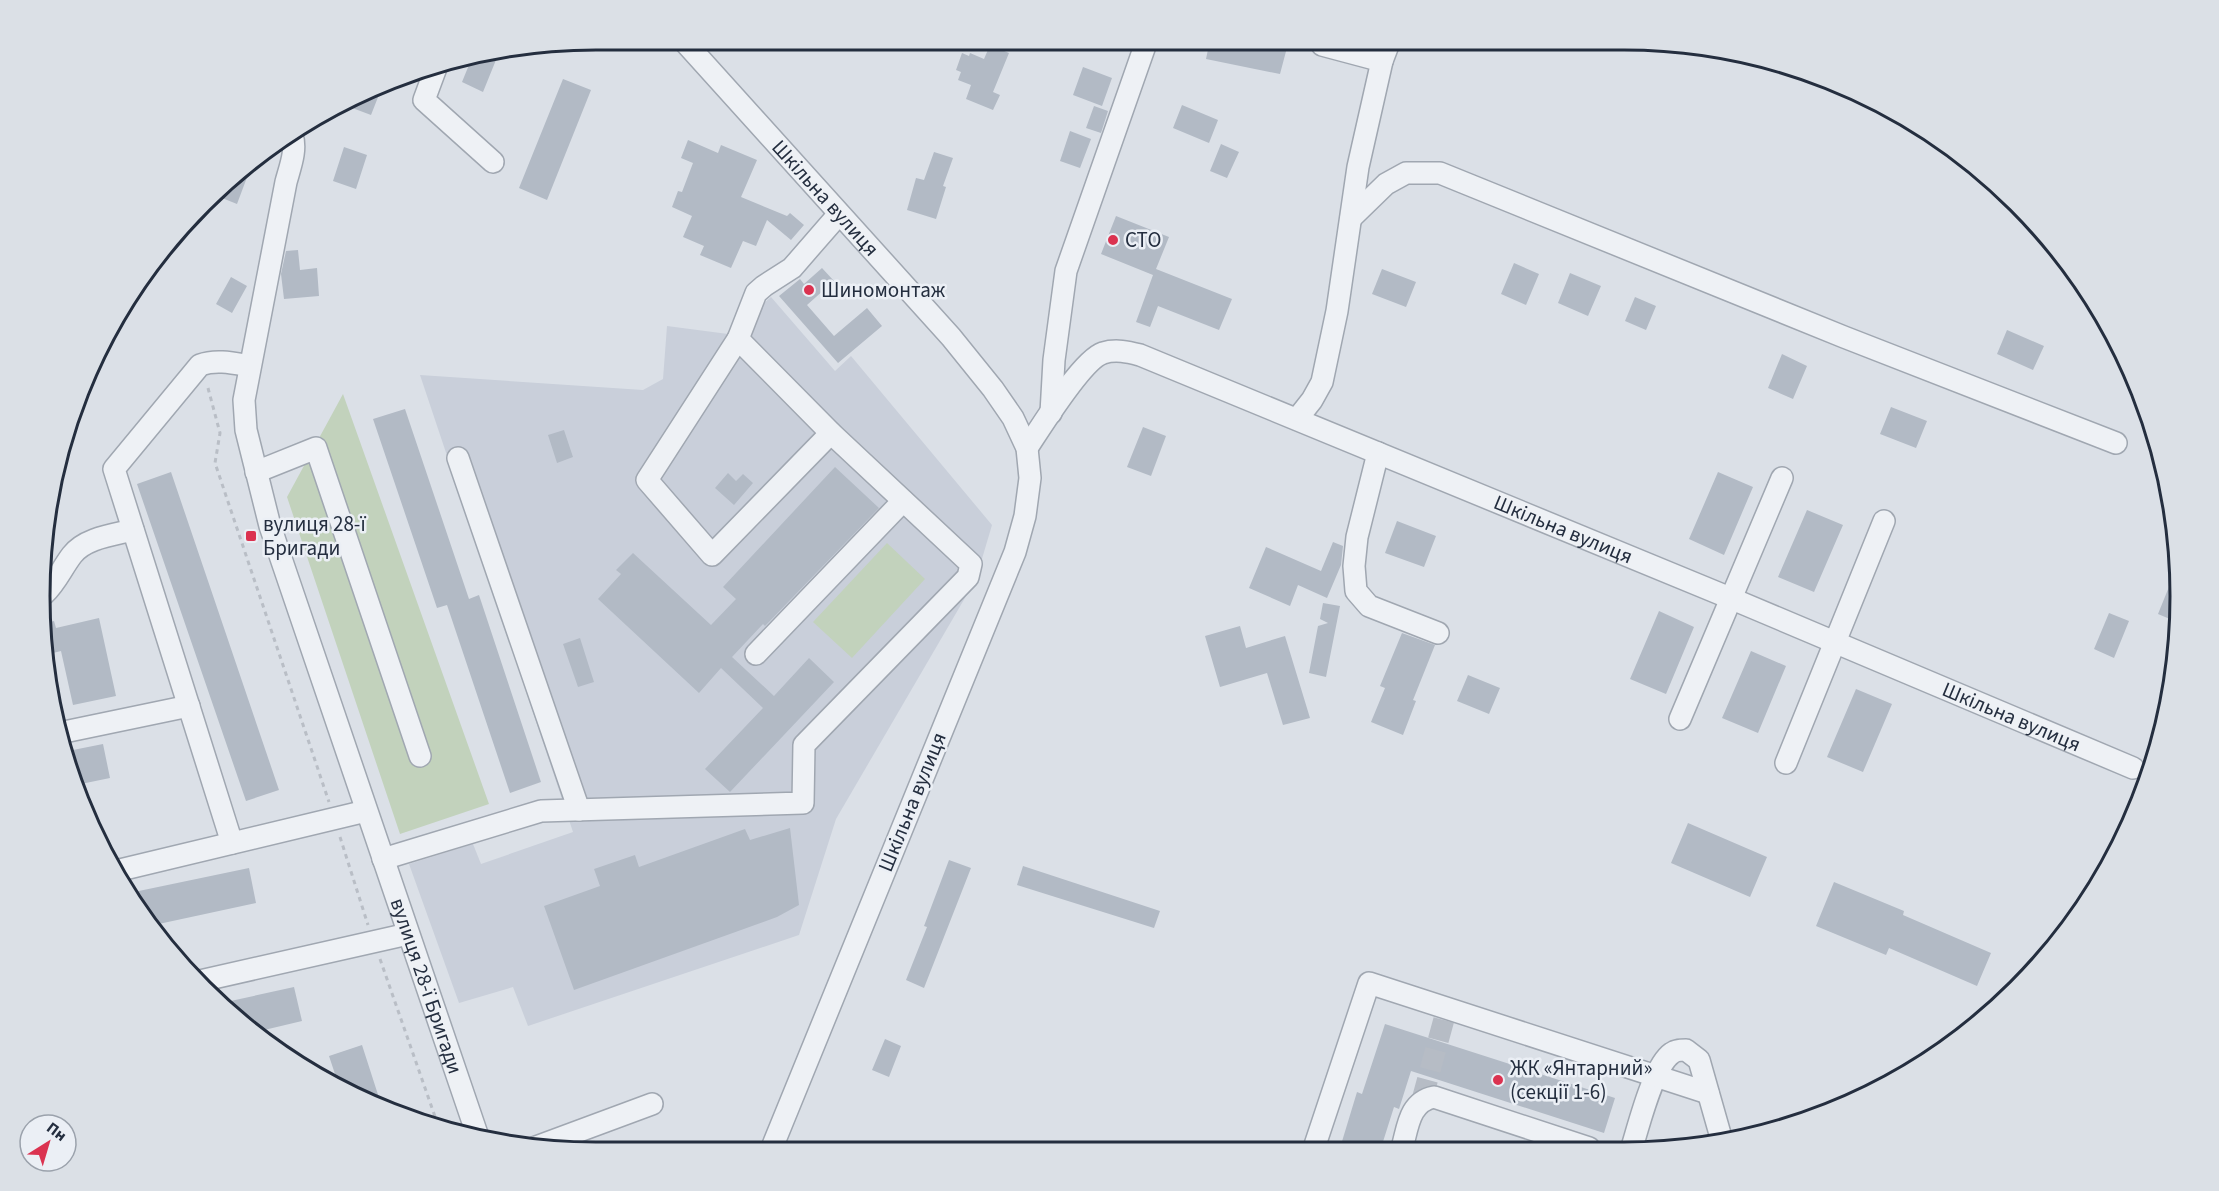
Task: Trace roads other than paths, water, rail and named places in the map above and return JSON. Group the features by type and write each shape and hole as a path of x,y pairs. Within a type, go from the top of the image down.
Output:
{"street":[{"name":"Шкільна вулиця","path":"692,50 951,337 993,389 1013,418 1027,448 1030,478 1025,516 1015,552 774,1142"},
{"path":"1051,413 1054,360 1066,271 1143,50"},
{"path":"1341,50 1382,61"},
{"path":"1297,419 1322,382 1337,311 1358,167 1386,50"},
{"path":"434,74 424,100 493,162"},
{"name":"вулиця 28-ї Бригади","path":"294,141 244,400 246,430 270,526 475,1128"},
{"path":"1351,218 1386,184 1406,173 1440,173 1833,332 2116,443"},
{"path":"831,433 712,555 647,480 738,339 756,293 792,268 839,214"},
{"path":"383,860 541,811 803,803 804,745 968,577 971,564 831,433 738,339"},
{"name":"Шкільна вулиця","path":"1027,448 1086,364 1101,353 1119,350 1140,355 1730,598 2133,768"},
{"path":"232,843 114,469 195,370 208,362 250,366"},
{"path":"256,472 316,448 420,756"},
{"path":"1378,453 1358,537 1354,566 1356,591 1369,606 1438,633"},
{"path":"458,458 579,810"},
{"path":"1680,719 1782,478"},
{"path":"756,654 903,501"},
{"path":"1786,763 1884,521"},
{"path":"50,588 79,548 86,543 133,530"},
{"path":"67,731 189,706"},
{"path":"124,869 366,812"},
{"path":"207,980 408,934"},
{"path":"1316,1142 1369,983 1708,1093"},
{"path":"1634,1141 1655,1076 1670,1054 1686,1050 1699,1060 1720,1133"},
{"path":"1404,1142 1414,1110 1422,1100 1434,1097 1571,1142"},
{"path":"556,1140 652,1104"}],"tunnel":[{"path":"1422,1100 1447,1008"}],"place":[{"name":"СТО","path":"1113,240"},
{"name":"Шиномонтаж","path":"809,290"},
{"name":"вулиця 28-ї Бригади","path":"251,536"},
{"name":"ЖК «Янтарний» (секції 1-6)","path":"1498,1080"}]}
